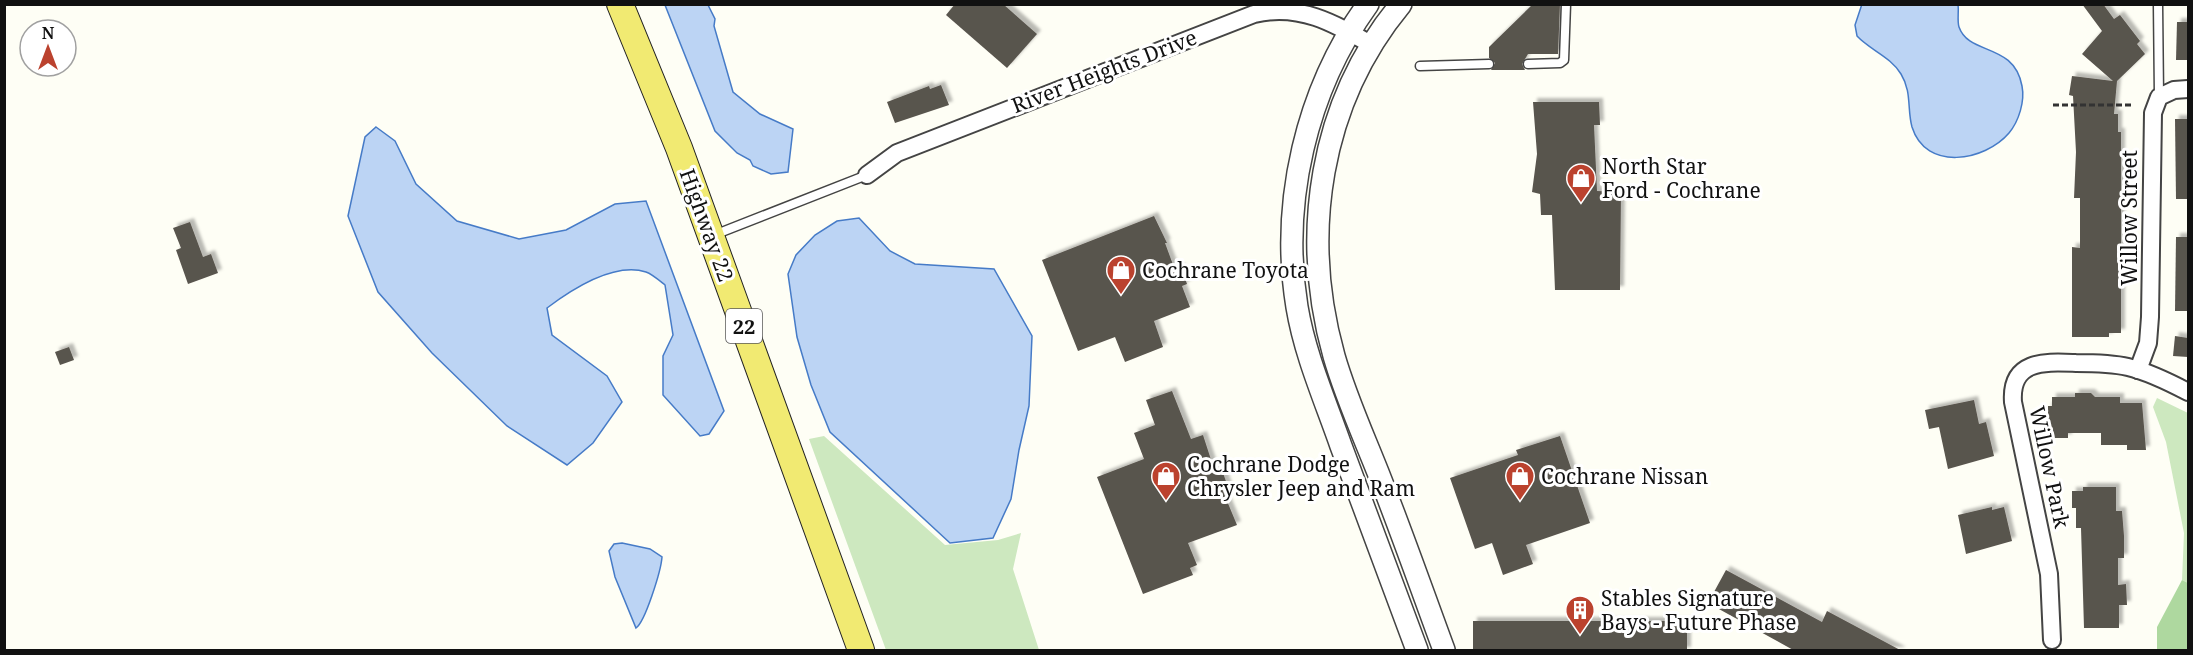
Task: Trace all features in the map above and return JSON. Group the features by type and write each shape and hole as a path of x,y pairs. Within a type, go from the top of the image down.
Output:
{"main road":[{"name":"Highway 22","path":"620,4 667,118 711,236 861,651"}],"street":[{"path":"1368,4 1348,31 1315,106 1300,161 1292,243 1298,309 1311,362 1417,651"},
{"path":"1401,4 1372,45 1340,109 1323,172 1316,232 1321,302 1335,360 1444,651"},
{"name":"River Heights Drive","path":"867,175 897,153 1271,9 1296,10 1313,15 1372,45"},
{"path":"2159,96 2174,90 2188,89"},
{"name":"Willow Street","path":"2138,370 2150,331 2152,123 2159,96"},
{"path":"1298,309 1321,302"},
{"name":"Willow Park","path":"2052,640 2049,574 2013,402 2014,385 2018,377 2029,367 2045,362 2095,363 2138,370 2188,392"},
{"path":"1375,538 1399,527"}],"lane":[{"path":"1528,64 1560,63 1564,60 1566,4"},
{"path":"2158,4 2159,96"},
{"path":"1420,66 1489,64"},
{"path":"711,236 867,175"}],"path":[{"path":"2054,105 2132,105"}],"green space":[{"path":"2157,398 2188,413 2188,583 2182,580 2184,533 2166,442 2153,407"},
{"path":"824,436 945,545 998,540 1021,533 1013,569 1039,650 886,650 809,439"},
{"path":"2182,580 2188,583 2188,650 2157,650 2157,627"}],"water":[{"path":"1862,4 1958,5 1958,25 1964,36 2010,62 2017,72 2023,92 2022,104 2016,123 2009,133 1999,143 1971,155 1943,156 1930,151 1919,141 1912,127 1907,87 1901,74 1892,63 1857,36 1855,25"},
{"path":"665,5 708,5 715,19 714,26 733,92 760,114 793,129 788,172 771,174 753,166 750,160 737,153 715,131"},
{"path":"376,127 395,141 416,184 457,221 519,239 566,230 615,204 646,201 724,411 709,434 700,436 663,395 663,356 673,335 665,285 646,272 634,270 607,274 580,286 547,308 552,335 607,376 622,402 593,443 567,465 507,426 432,353 378,292 348,216 365,137"},
{"path":"859,218 890,251 915,264 994,269 1032,336 1029,406 1011,499 993,538 950,543 830,432 811,385 797,337 788,274 796,255 815,235 837,221"},
{"path":"622,543 650,549 662,557 652,595 644,616 636,628 615,577 609,551 614,544"}],"building":[{"path":"955,4 1003,4 1037,34 1007,68 946,15"},
{"path":"1533,4 1560,4 1558,54 1528,54 1522,64 1525,70 1491,70 1495,63 1489,58 1489,47"},
{"path":"2082,4 2103,4 2114,19 2120,15 2140,41 2137,44 2145,54 2117,81 2114,114 2118,114 2118,132 2121,132 2121,333 2109,333 2109,337 2072,337 2072,247 2080,248 2080,198 2074,198 2076,152 2073,96 2069,95 2072,76 2113,81 2082,54 2102,31"},
{"path":"2177,22 2188,22 2188,60 2176,60"},
{"path":"941,85 949,105 895,123 887,102 929,86 930,89"},
{"name":"North Star Ford - Cochrane","path":"1533,102 1599,102 1600,125 1594,125 1597,191 1621,192 1620,290 1555,290 1552,215 1541,215 1540,194 1532,192 1537,154"},
{"path":"2175,119 2188,119 2188,199 2176,199"},
{"name":"Cochrane Toyota","path":"1154,216 1167,243 1165,243 1175,270 1181,267 1187,284 1182,286 1190,307 1154,321 1163,347 1125,362 1115,337 1078,351 1042,260"},
{"path":"190,222 203,257 211,254 218,273 188,284 176,250 181,248 173,228"},
{"path":"2176,237 2188,237 2188,311 2175,311"},
{"path":"2175,336 2188,338 2188,357 2173,356"},
{"path":"69,347 74,360 60,365 55,352"},
{"name":"Cochrane Dodge Chrysler Jeep and Ram","path":"1172,391 1191,439 1203,435 1215,472 1222,470 1228,487 1222,489 1237,525 1188,543 1197,565 1190,568 1193,575 1143,594 1097,477 1144,459 1134,433 1155,425 1146,400"},
{"path":"2075,393 2091,393 2095,397 2120,397 2120,403 2142,403 2146,450 2127,450 2127,445 2101,445 2101,433 2068,433 2068,438 2048,438 2048,406 2052,406 2052,397 2075,397"},
{"path":"1974,400 1979,424 1986,422 1994,456 1948,469 1939,427 1929,429 1925,410"},
{"name":"Cochrane Nissan","path":"1560,436 1590,523 1526,545 1533,564 1503,575 1492,543 1475,549 1450,478 1518,455 1516,450"},
{"path":"2083,487 2116,487 2116,511 2122,511 2124,536 2124,558 2118,558 2118,585 2126,584 2127,605 2119,605 2119,628 2084,628 2081,528 2076,528 2076,508 2072,508 2072,491 2083,491"},
{"path":"1992,507 1992,510 2004,507 2012,541 1966,554 1958,515"},
{"path":"1726,570 1822,622 1827,611 1902,651 1795,651 1708,603"},
{"name":"Stables Signature Bays - Future Phase","path":"1473,621 1687,621 1687,651 1473,651"}],"place":[{"name":"North Star Ford - Cochrane","path":"1581,204"},
{"name":"Cochrane Toyota","path":"1121,296"},
{"name":"Cochrane Dodge Chrysler Jeep and Ram","path":"1166,502"},
{"name":"Cochrane Nissan","path":"1520,502"},
{"name":"Stables Signature Bays - Future Phase","path":"1580,636"}]}
